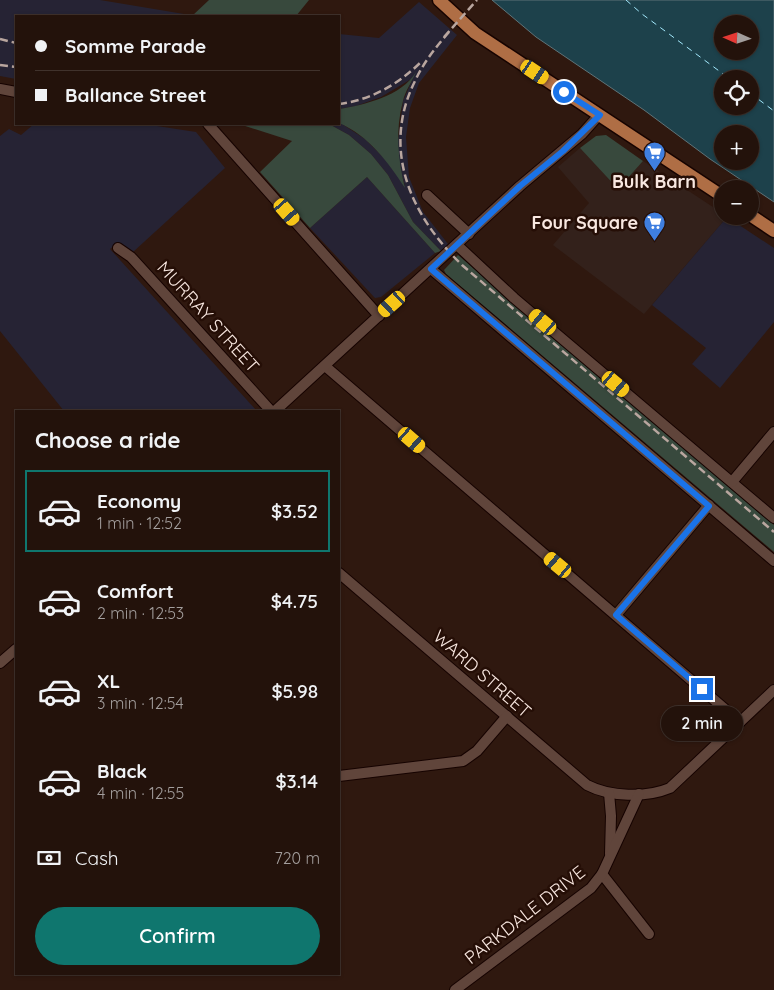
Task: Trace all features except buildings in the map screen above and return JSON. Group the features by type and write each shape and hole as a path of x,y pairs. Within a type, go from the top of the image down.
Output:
{"main road":[{"path":"439,0 471,30 714,191"},
{"path":"759,221 774,231"}],"street":[{"path":"0,89 15,92"},
{"path":"275,410 520,186 570,145 600,115"},
{"path":"209,125 379,316"},
{"path":"427,195 469,234"},
{"path":"456,246 514,298 774,518"},
{"name":"MURRAY STREET","path":"118,248 132,257 270,410"},
{"path":"431,269 774,561"},
{"path":"325,366 740,722"},
{"path":"732,482 774,432"},
{"path":"616,615 709,506"},
{"name":"WARD STREET","path":"340,573 587,785 609,793 639,794 661,792 670,788 774,690"},
{"path":"0,663 15,650"},
{"path":"340,776 463,761 477,751 507,716"},
{"name":"PARKDALE DRIVE","path":"609,793 611,816 609,860"},
{"name":"PARKDALE DRIVE","path":"455,990 582,895 602,874 639,794"},
{"path":"602,874 649,934"}],"shaded area":[{"path":"0,0 100,0 190,15 15,15 15,79 0,76"},
{"path":"419,2 457,35 419,83 410,108 406,137 409,177 423,212 448,244 441,251 413,222 388,175 371,154 349,135 331,125 342,124 365,139 388,162 405,186 398,164 398,141 403,101 413,78 381,97 356,106 340,109 340,34 379,38"},
{"path":"33,125 150,125 196,132 225,168 133,252 115,245 110,249 256,410 63,410 0,331 0,136 9,129 21,135"},
{"path":"580,148 618,189 643,161 714,208 714,225 720,225 644,314 553,245 589,203 558,167"},
{"path":"367,177 435,253 381,297 375,298 310,228"},
{"path":"720,225 739,225 774,248 774,322 720,388 692,364 706,348 652,305"}],"green space":[{"path":"209,0 309,0 297,15 193,15"},
{"path":"416,72 404,97 399,123 399,156 405,188 385,159 369,142 350,128 340,123 340,109 382,98 402,87"},
{"path":"242,125 331,125 349,135 371,154 388,175 413,222 441,251 435,253 367,177 310,228 260,172 292,141"},
{"path":"606,135 643,161 618,189 580,148 596,136"},
{"path":"458,255 774,525 774,552 446,274 444,270"}],"water":[{"path":"492,0 774,0 774,202 759,192 759,180 741,180 726,170 759,170 759,125 714,125 714,162 644,110 536,37"}],"ferry route":[{"path":"626,0 718,70"},
{"path":"759,100 774,111"}],"railway":[{"path":"444,37 477,0"},
{"path":"449,32 431,55 416,79 406,105 401,131 401,156 406,180 428,225 462,265 774,532"},
{"path":"0,39 15,43"},
{"path":"340,104 362,99 384,90 404,77 422,61"},
{"path":"0,65 15,67"}],"place":[{"name":"Bulk Barn","path":"654,171"},
{"name":"Four Square","path":"654,242"}],"route":[{"path":"564,92 600,115 563,151 520,186 431,269 709,506 616,615 702,689"}]}
